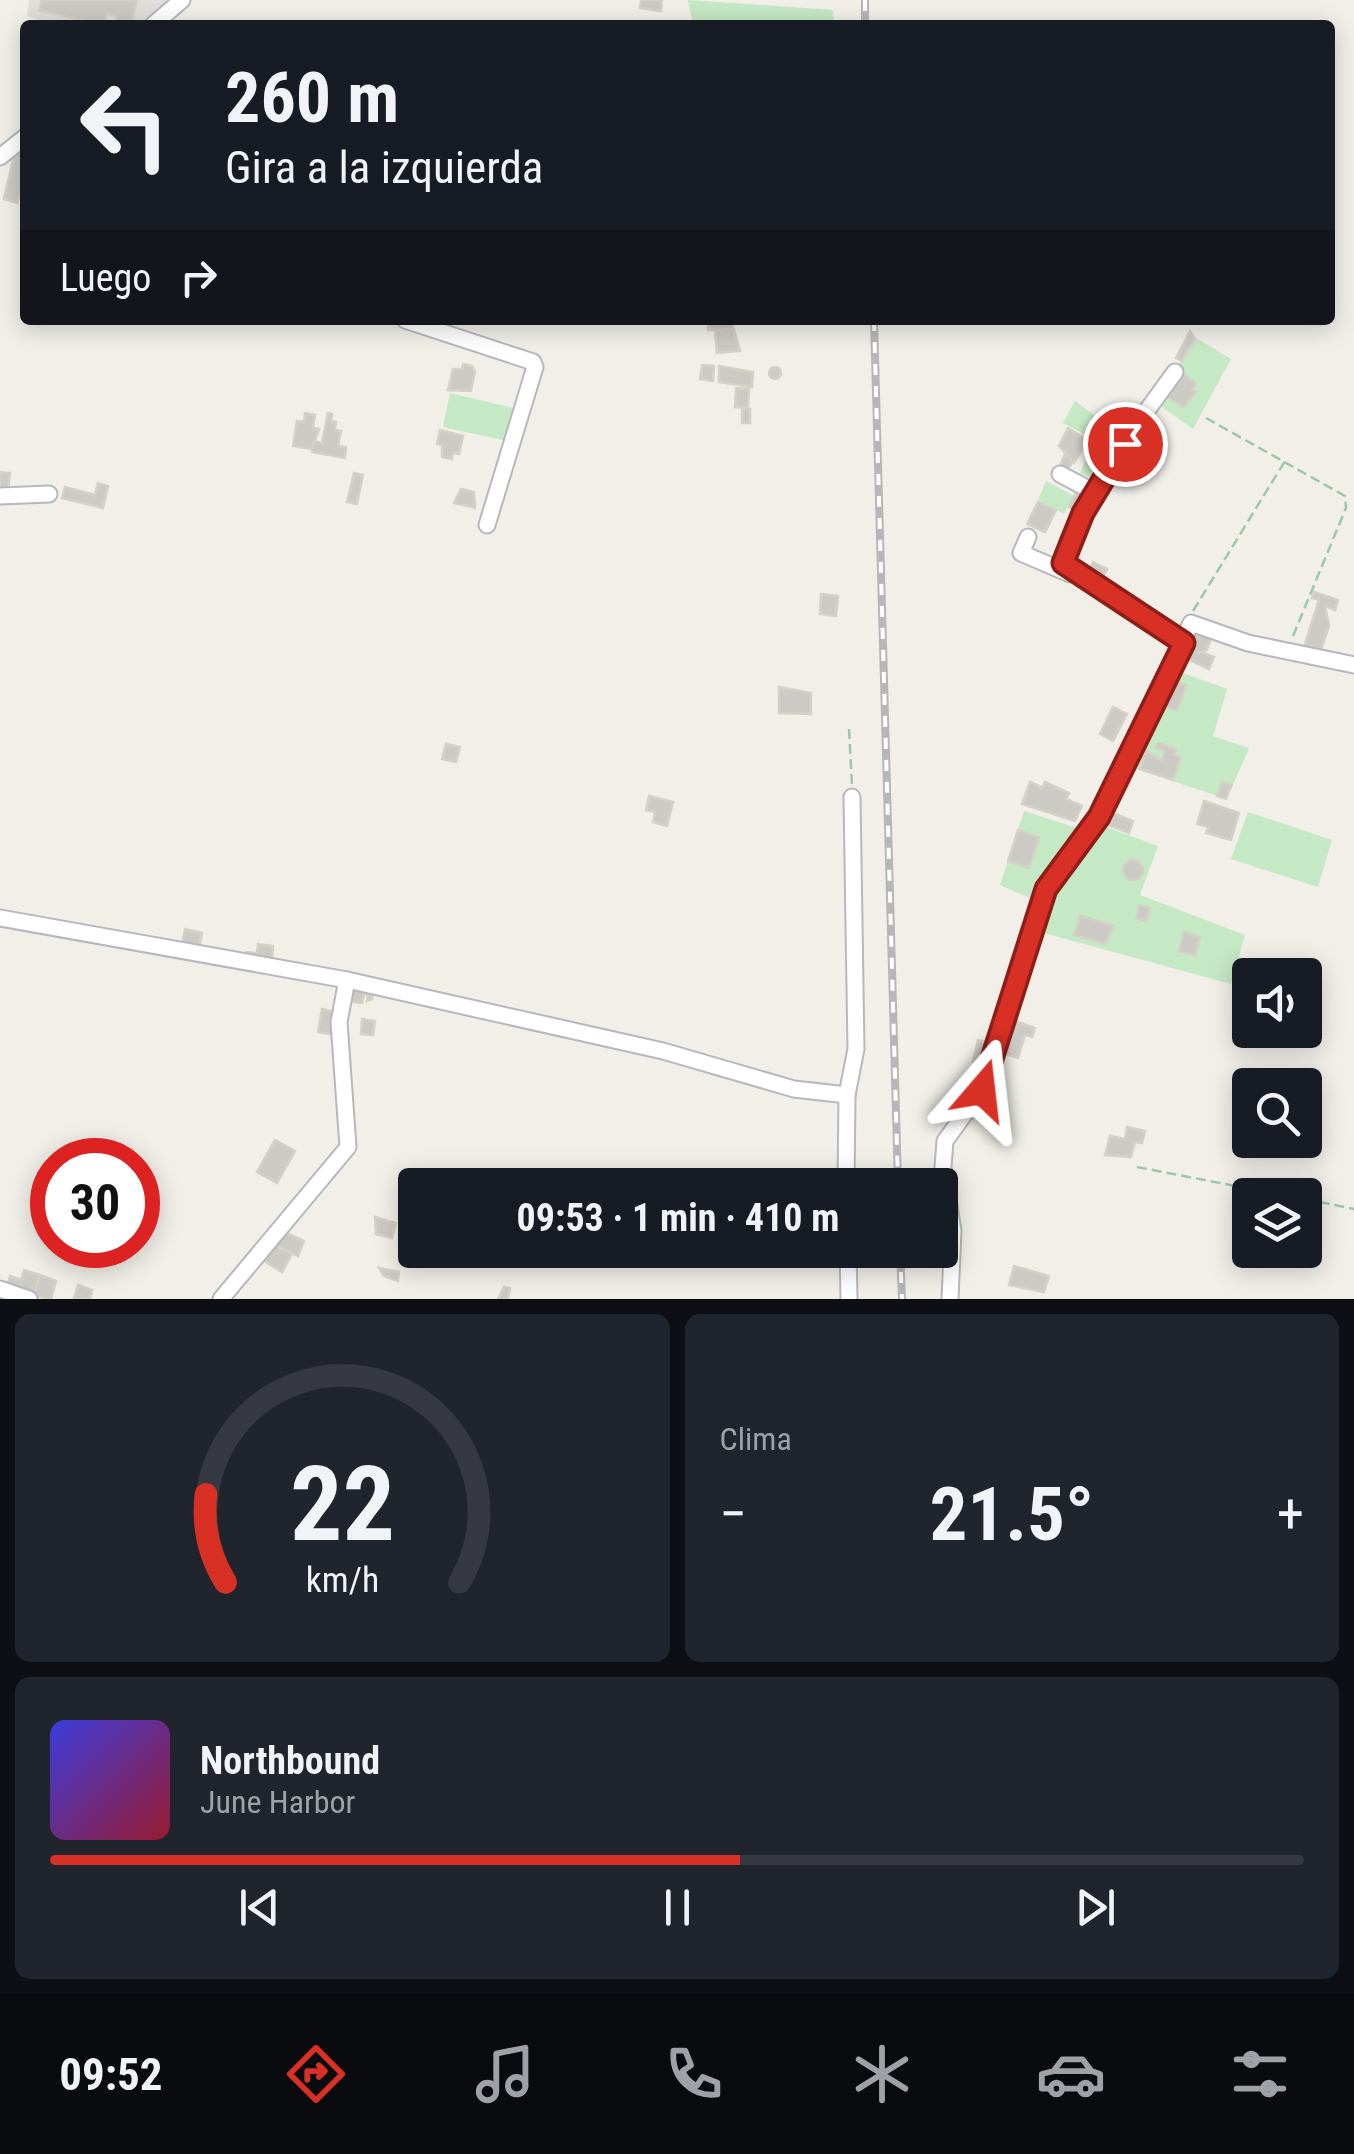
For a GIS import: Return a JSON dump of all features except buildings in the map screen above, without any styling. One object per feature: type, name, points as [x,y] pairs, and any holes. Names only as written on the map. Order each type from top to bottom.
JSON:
[{"type":"street","points":[[159,20],[182,0]]},
{"type":"street","points":[[0,157],[20,141]]},
{"type":"street","points":[[419,325],[533,362],[535,367],[487,524]]},
{"type":"street","points":[[1078,577],[1063,563],[1064,552],[1096,492],[1175,372]]},
{"type":"street","points":[[1060,474],[1096,492]]},
{"type":"street","points":[[0,496],[48,494]]},
{"type":"street","points":[[1028,537],[1021,553],[1078,577],[1184,643]]},
{"type":"street","points":[[950,1299],[952,1231],[943,1167],[945,1141],[982,1090],[1046,889],[1099,817],[1191,622],[1248,644],[1354,665]]},
{"type":"street","points":[[846,1168],[847,1095],[856,1049],[852,797]]},
{"type":"street","points":[[0,918],[347,980],[663,1051],[794,1088],[847,1095]]},
{"type":"street","points":[[221,1299],[348,1147],[339,1022],[347,980]]},
{"type":"street","points":[[848,1268],[849,1299]]},
{"type":"street","points":[[0,1289],[29,1299]]},
{"type":"path","points":[[1206,418],[1341,492],[1347,502],[1289,652]]},
{"type":"path","points":[[1191,622],[1195,606],[1286,460]]},
{"type":"path","points":[[849,728],[852,797]]},
{"type":"path","points":[[1136,1167],[1232,1185]]},
{"type":"path","points":[[1322,1203],[1354,1209]]},
{"type":"shaded area","points":[[29,0],[191,0],[167,20],[39,20],[27,16]]},
{"type":"green space","points":[[688,0],[833,10],[834,20],[692,20]]},
{"type":"green space","points":[[1196,338],[1231,359],[1193,429],[1155,402]]},
{"type":"green space","points":[[450,393],[517,409],[507,441],[443,427]]},
{"type":"green space","points":[[1075,401],[1121,435],[1097,481],[1080,473],[1095,440],[1063,423]]},
{"type":"green space","points":[[1046,481],[1074,496],[1064,514],[1038,500]]},
{"type":"green space","points":[[1177,671],[1227,689],[1213,736],[1249,748],[1227,799],[1136,769]]},
{"type":"green space","points":[[1024,811],[1083,830],[1087,820],[1158,846],[1140,895],[1245,935],[1238,958],[1232,958],[1231,984],[1040,932],[1047,905],[1000,885]]},
{"type":"green space","points":[[1248,812],[1332,840],[1318,887],[1231,859]]},
{"type":"railway","points":[[865,0],[865,20]]},
{"type":"railway","points":[[874,325],[898,1168]]},
{"type":"railway","points":[[901,1268],[902,1299]]},
{"type":"route","points":[[982,1090],[1046,889],[1099,817],[1184,643],[1078,577],[1063,563],[1064,552],[1083,513],[1125,444]]}]
